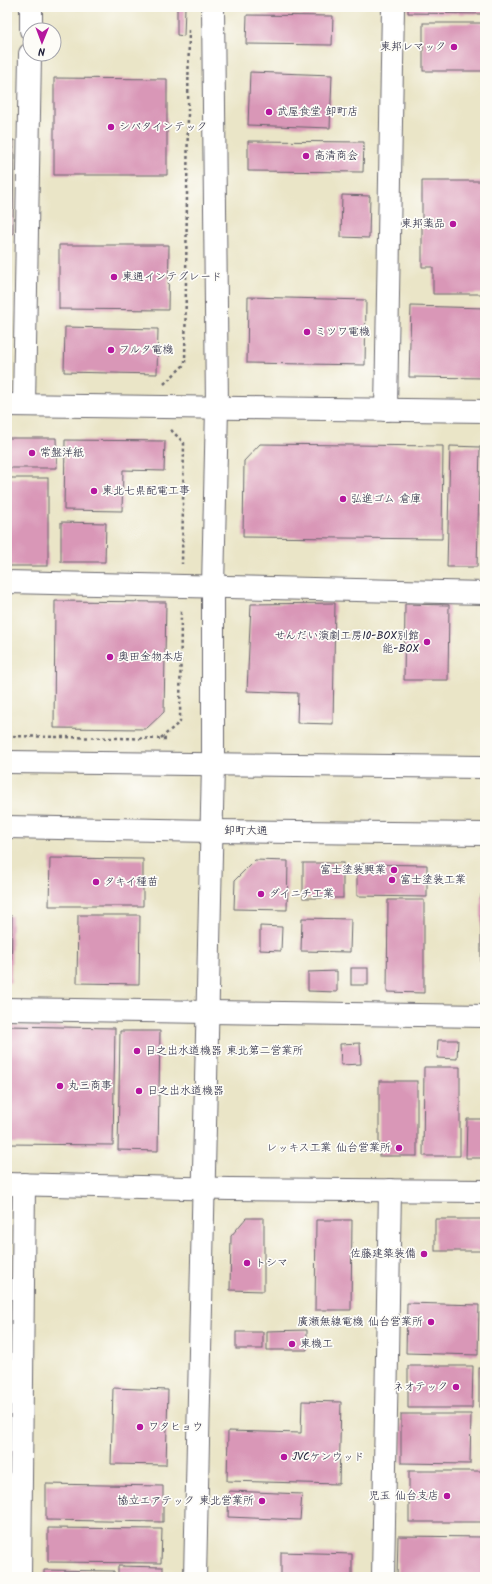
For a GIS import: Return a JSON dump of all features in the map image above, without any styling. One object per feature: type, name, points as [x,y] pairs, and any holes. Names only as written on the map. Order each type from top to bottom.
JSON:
[{"type":"street","points":[[31,7],[31,22]]},
{"type":"street","points":[[195,1577],[213,764],[213,587],[217,407],[213,7]]},
{"type":"street","points":[[386,410],[394,7]]},
{"type":"street","points":[[30,62],[16,405],[485,411]]},
{"type":"street","points":[[7,582],[485,593]]},
{"type":"street","points":[[7,762],[485,767]]},
{"type":"street","name":"卸町大通","points":[[7,827],[485,834]]},
{"type":"street","points":[[7,1009],[485,1016]]},
{"type":"street","points":[[20,1577],[15,1184],[485,1191]]},
{"type":"street","points":[[383,1577],[390,1190]]},
{"type":"path","points":[[157,383],[165,384],[185,364],[189,23]]},
{"type":"path","points":[[7,736],[169,739]]},
{"type":"building","points":[[177,7],[185,7],[184,36],[177,35]]},
{"type":"building","points":[[408,7],[485,7],[485,14],[408,13]]},
{"type":"building","points":[[247,15],[333,16],[332,45],[246,44]]},
{"type":"building","points":[[7,20],[9,20],[10,69],[7,69]]},
{"type":"building","name":"東邦レマック","points":[[423,23],[485,23],[485,71],[423,71]]},
{"type":"building","points":[[250,72],[332,75],[330,128],[248,125]]},
{"type":"building","name":"シバタインテック","points":[[54,78],[167,79],[167,175],[54,175]]},
{"type":"building","points":[[7,140],[14,140],[13,234],[7,234]]},
{"type":"building","name":"高清商会","points":[[248,141],[364,142],[363,172],[248,171]]},
{"type":"building","name":"東邦薬品","points":[[422,181],[485,181],[485,294],[433,294],[433,267],[422,267]]},
{"type":"building","points":[[342,195],[370,196],[369,238],[341,237]]},
{"type":"building","name":"東通インテグレード","points":[[59,245],[169,245],[168,310],[59,309]]},
{"type":"building","name":"ミツワ電機","points":[[248,297],[366,300],[365,365],[247,363]]},
{"type":"building","points":[[411,306],[485,308],[485,378],[409,377]]},
{"type":"building","name":"フルタ電機","points":[[65,327],[158,329],[157,374],[64,372]]},
{"type":"building","name":"常盤洋紙","points":[[7,438],[56,438],[57,468],[7,468]]},
{"type":"building","name":"東北七県配電工事","points":[[65,440],[165,441],[164,471],[123,470],[122,511],[64,510]]},
{"type":"building","name":"弘進ゴム 倉庫","points":[[260,444],[443,446],[442,539],[243,537],[244,461]]},
{"type":"building","points":[[450,446],[480,447],[477,567],[447,567]]},
{"type":"building","points":[[7,478],[48,478],[48,566],[7,566]]},
{"type":"building","points":[[61,522],[106,523],[105,562],[61,562]]},
{"type":"building","name":"奥田金物本店","points":[[55,601],[166,602],[164,712],[146,729],[54,728]]},
{"type":"building","points":[[335,603],[333,724],[297,723],[298,693],[247,691],[251,604]]},
{"type":"building","name":"せんだい演劇工房10-BOX別館 能-BOX","points":[[405,604],[449,605],[448,680],[404,680]]},
{"type":"building","name":"タキイ種苗","points":[[50,858],[143,859],[143,906],[49,906]]},
{"type":"building","name":"ダイニチ工業","points":[[255,860],[288,861],[287,910],[234,909],[235,880]]},
{"type":"building","points":[[303,863],[343,863],[343,898],[303,898]]},
{"type":"building","name":"富士塗装工業","points":[[357,864],[427,865],[427,897],[357,896]]},
{"type":"building","points":[[481,895],[485,895],[485,977],[481,977]]},
{"type":"building","points":[[388,900],[424,900],[424,993],[387,992]]},
{"type":"building","points":[[78,915],[140,915],[139,984],[77,983]]},
{"type":"building","points":[[7,916],[12,916],[11,983],[7,983]]},
{"type":"building","points":[[302,918],[351,919],[350,952],[301,951]]},
{"type":"building","points":[[260,926],[282,927],[281,951],[260,950]]},
{"type":"building","points":[[351,968],[368,968],[368,985],[351,985]]},
{"type":"building","points":[[337,971],[337,992],[308,991],[308,972]]},
{"type":"building","name":"丸三商事","points":[[7,1026],[115,1028],[113,1145],[7,1144]]},
{"type":"building","name":"日之出水道機器","points":[[120,1031],[160,1031],[158,1151],[118,1150]]},
{"type":"building","points":[[438,1040],[458,1040],[457,1059],[437,1058]]},
{"type":"building","points":[[360,1043],[361,1064],[341,1065],[340,1044]]},
{"type":"building","points":[[424,1067],[460,1067],[460,1156],[423,1156]]},
{"type":"building","points":[[379,1081],[417,1081],[417,1156],[379,1156]]},
{"type":"building","points":[[467,1119],[485,1119],[485,1158],[466,1158]]},
{"type":"building","name":"トシマ","points":[[246,1218],[264,1218],[264,1291],[230,1290],[231,1236]]},
{"type":"building","points":[[435,1219],[485,1219],[485,1251],[435,1251]]},
{"type":"building","points":[[316,1220],[352,1220],[351,1310],[315,1310]]},
{"type":"building","points":[[407,1303],[479,1305],[478,1355],[406,1353]]},
{"type":"building","points":[[307,1330],[307,1350],[267,1350],[267,1331]]},
{"type":"building","points":[[236,1332],[263,1332],[263,1349],[236,1349]]},
{"type":"building","points":[[408,1366],[473,1366],[472,1408],[408,1408]]},
{"type":"building","points":[[479,1368],[485,1368],[485,1407],[479,1407]]},
{"type":"building","points":[[7,1383],[24,1383],[24,1457],[7,1457]]},
{"type":"building","name":"ワタヒョウ","points":[[113,1388],[168,1390],[166,1465],[111,1464]]},
{"type":"building","name":"JVCケンウッド","points":[[302,1401],[341,1402],[339,1484],[227,1481],[228,1431],[301,1433]]},
{"type":"building","points":[[401,1414],[471,1414],[470,1464],[401,1463]]},
{"type":"building","name":"児玉 仙台支店","points":[[409,1471],[485,1471],[485,1522],[409,1522]]},
{"type":"building","points":[[46,1484],[163,1486],[163,1522],[46,1520]]},
{"type":"building","points":[[229,1491],[302,1494],[300,1520],[228,1517]]},
{"type":"building","points":[[48,1528],[162,1529],[161,1563],[48,1562]]},
{"type":"building","points":[[398,1536],[485,1537],[485,1577],[397,1577]]},
{"type":"building","points":[[281,1552],[352,1554],[352,1577],[281,1577]]},
{"type":"building","points":[[118,1566],[163,1567],[163,1577],[118,1577]]},
{"type":"building","points":[[44,1570],[114,1571],[114,1577],[44,1577]]},
{"type":"place","name":"東邦レマック","points":[[454,47]]},
{"type":"place","name":"武屋食堂 卸町店","points":[[269,112]]},
{"type":"place","name":"シバタインテック","points":[[111,127]]},
{"type":"place","name":"高清商会","points":[[306,156]]},
{"type":"place","name":"東邦薬品","points":[[453,224]]},
{"type":"place","name":"東通インテグレード","points":[[114,277]]},
{"type":"place","name":"ミツワ電機","points":[[307,332]]},
{"type":"place","name":"フルタ電機","points":[[111,350]]},
{"type":"place","name":"常盤洋紙","points":[[32,453]]},
{"type":"place","name":"東北七県配電工事","points":[[94,491]]},
{"type":"place","name":"弘進ゴム 倉庫","points":[[343,499]]},
{"type":"place","name":"せんだい演劇工房10-BOX別館 能-BOX","points":[[427,642]]},
{"type":"place","name":"奥田金物本店","points":[[110,657]]},
{"type":"place","name":"富士塗装興業","points":[[394,870]]},
{"type":"place","name":"富士塗装工業","points":[[392,880]]},
{"type":"place","name":"タキイ種苗","points":[[96,882]]},
{"type":"place","name":"ダイニチ工業","points":[[261,894]]},
{"type":"place","name":"日之出水道機器 東北第二営業所","points":[[137,1051]]},
{"type":"place","name":"丸三商事","points":[[60,1086]]},
{"type":"place","name":"日之出水道機器","points":[[139,1091]]},
{"type":"place","name":"レッキス工業 仙台営業所","points":[[399,1148]]},
{"type":"place","name":"佐藤建築装備","points":[[424,1254]]},
{"type":"place","name":"トシマ","points":[[247,1263]]},
{"type":"place","name":"廣瀬無線電機 仙台営業所","points":[[431,1322]]},
{"type":"place","name":"東機工","points":[[292,1344]]},
{"type":"place","name":"ネオテック","points":[[456,1387]]},
{"type":"place","name":"ワタヒョウ","points":[[140,1427]]},
{"type":"place","name":"JVCケンウッド","points":[[284,1457]]},
{"type":"place","name":"児玉 仙台支店","points":[[447,1496]]},
{"type":"place","name":"協立エアテック 東北営業所","points":[[262,1501]]}]
